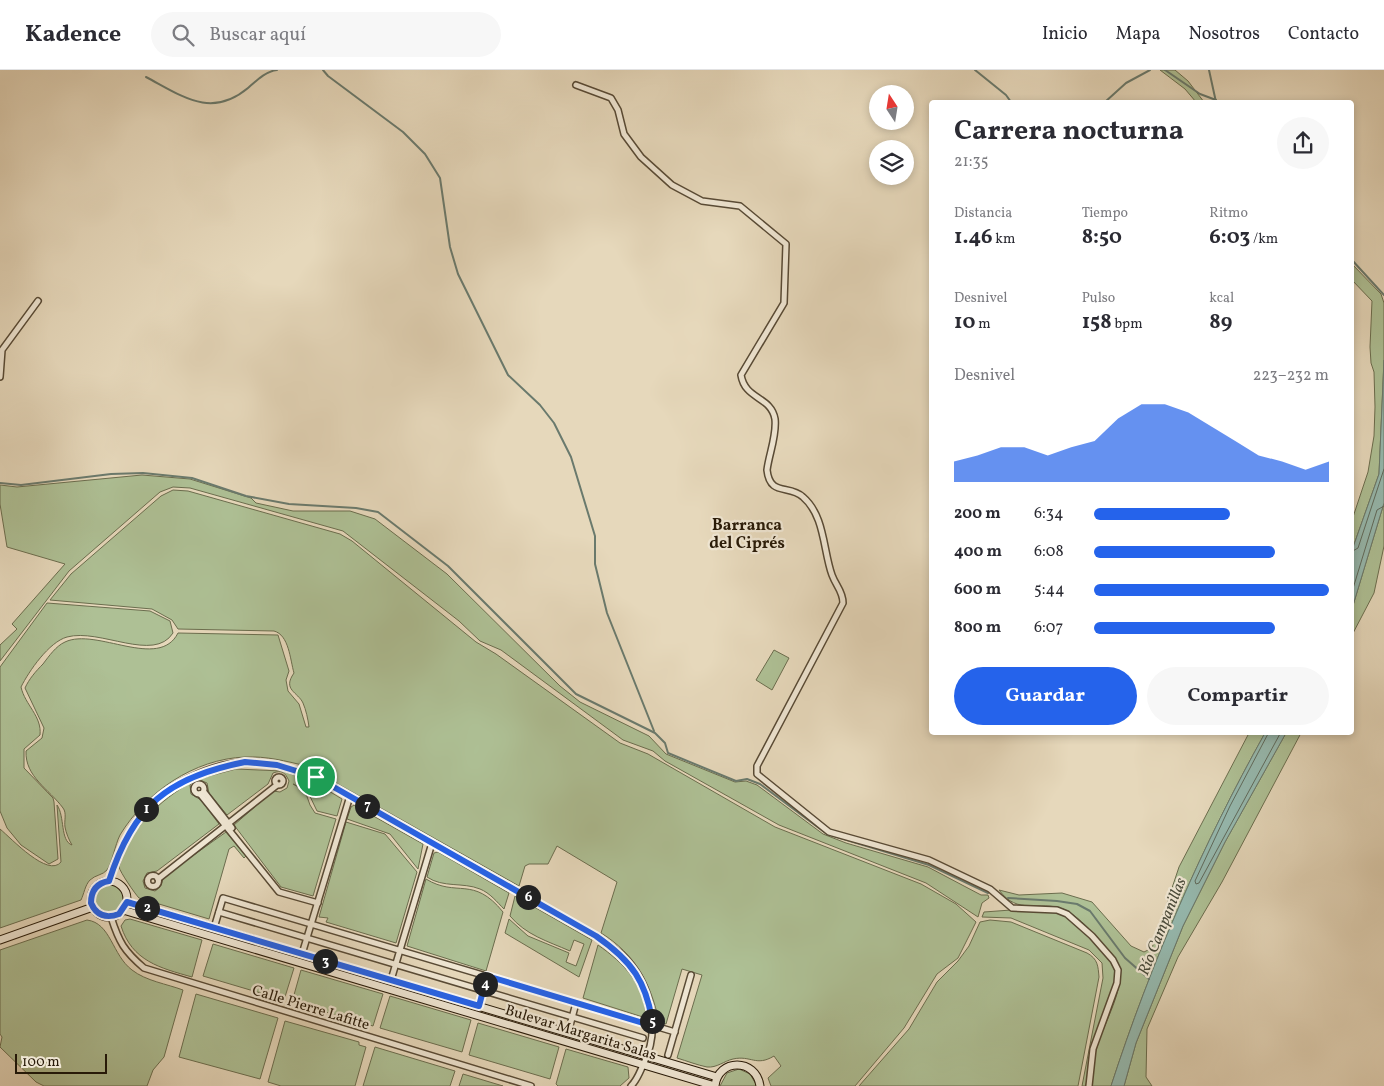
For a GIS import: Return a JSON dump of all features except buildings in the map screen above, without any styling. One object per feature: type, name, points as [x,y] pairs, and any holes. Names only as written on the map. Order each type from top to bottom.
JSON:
[{"type":"street","points":[[576,85],[611,98],[618,110],[624,134],[641,157],[672,185],[702,201],[740,206],[786,244],[784,303],[741,375],[742,385],[752,395],[769,405],[774,418],[767,470],[768,478],[773,485],[783,490],[796,492],[804,497],[819,520],[832,576],[843,595],[843,603],[756,766],[757,774],[829,832],[929,860],[990,889],[1012,908],[1057,910],[1067,914],[1092,936],[1113,960],[1118,970],[1118,976],[1093,1049],[1089,1086]]},
{"type":"street","points":[[0,377],[2,350],[38,301]]},
{"type":"street","points":[[109,881],[126,838],[143,812],[165,792],[187,779],[211,769],[245,762],[277,765],[316,777],[615,949],[627,960],[644,987],[653,1026],[648,1056],[638,1077],[631,1086]]},
{"type":"street","points":[[157,878],[276,784]]},
{"type":"street","points":[[202,793],[279,892],[318,901]]},
{"type":"street","points":[[302,954],[350,796]]},
{"type":"street","points":[[391,980],[432,843]]},
{"type":"street","points":[[109,881],[120,884],[126,891],[127,902],[119,914],[111,917],[99,914],[93,907],[91,895],[93,890],[102,882],[109,881]]},
{"type":"street","name":"Bulevar Margarita Salas","points":[[643,1038],[219,912],[223,898],[653,1026]]},
{"type":"street","name":"Bulevar Margarita Salas","points":[[127,902],[718,1077]]},
{"type":"street","points":[[0,940],[93,907]]},
{"type":"street","name":"Bulevar Margarita Salas","points":[[123,910],[715,1086]]},
{"type":"street","points":[[214,928],[219,912]]},
{"type":"street","name":"Calle Pierre Lafitte","points":[[111,917],[119,942],[127,954],[144,968],[531,1086]]},
{"type":"street","points":[[479,1006],[487,976]]},
{"type":"street","points":[[668,1055],[691,976]]},
{"type":"street","points":[[568,1033],[576,1003]]},
{"type":"street","points":[[653,1026],[675,1032]]},
{"type":"street","points":[[715,1086],[718,1077],[728,1067],[743,1065],[755,1073],[761,1086]]},
{"type":"green space","points":[[1160,70],[1175,70],[1188,81],[1202,100],[1194,100],[1185,89]]},
{"type":"green space","points":[[1354,266],[1381,294],[1384,303],[1384,360],[1379,474],[1354,545],[1354,514],[1368,472],[1374,436],[1374,372],[1371,363],[1370,347],[1372,301],[1354,282]]},
{"type":"green space","points":[[142,475],[190,479],[251,498],[256,503],[293,511],[350,511],[375,519],[447,574],[560,686],[580,702],[649,736],[666,754],[735,782],[746,781],[757,785],[823,834],[846,843],[928,867],[981,895],[988,895],[989,898],[982,903],[978,917],[926,883],[779,825],[665,761],[653,751],[623,740],[501,650],[480,641],[459,621],[343,531],[190,488],[173,487],[160,492],[69,571],[0,661],[0,645],[17,629],[12,624],[65,564],[7,547],[0,504],[0,485],[17,487]]},
{"type":"green space","points":[[173,490],[188,491],[340,534],[352,541],[476,642],[496,654],[620,743],[648,754],[775,827],[921,884],[956,904],[976,922],[958,958],[937,974],[904,1028],[855,1086],[771,1086],[768,1078],[781,1066],[774,1056],[763,1061],[744,1058],[733,1059],[711,1067],[677,1058],[702,975],[682,969],[666,1024],[659,1022],[656,1008],[640,971],[623,950],[601,933],[617,882],[557,846],[548,864],[529,864],[525,866],[519,886],[306,766],[261,757],[226,759],[190,771],[173,781],[143,805],[131,819],[120,835],[107,870],[88,882],[81,900],[0,928],[0,829],[30,855],[48,865],[55,866],[61,862],[57,805],[66,839],[72,845],[65,829],[64,810],[29,768],[26,751],[42,738],[44,728],[25,688],[35,672],[65,642],[78,639],[93,640],[142,649],[157,648],[169,644],[178,633],[278,635],[289,671],[286,680],[288,691],[299,704],[306,727],[309,727],[303,703],[290,687],[294,673],[286,642],[279,633],[274,631],[178,629],[172,620],[152,609],[50,600],[71,574],[161,496]]},
{"type":"green space","points":[[1384,503],[1384,546],[1374,593],[1354,631],[1354,602]]},
{"type":"green space","points":[[47,603],[150,611],[170,621],[173,633],[164,641],[153,645],[125,643],[80,635],[67,637],[53,645],[34,665],[21,687],[40,728],[40,735],[24,749],[24,768],[53,798],[54,802],[58,859],[49,864],[21,845],[7,828],[0,811],[0,667]]},
{"type":"green space","points":[[774,650],[789,658],[772,690],[756,680]]},
{"type":"green space","points":[[1248,735],[1264,735],[1220,819],[1179,906],[1143,995],[1111,1086],[1092,1086],[1093,1066],[1100,1037],[1117,995],[1120,973],[1118,963],[1093,933],[1070,913],[1054,907],[1014,903],[999,890],[1019,895],[1062,893],[1092,902],[1131,946],[1144,952],[1152,948],[1179,867]]},
{"type":"green space","points":[[1285,735],[1300,735],[1222,882],[1178,957],[1147,1029],[1146,1077],[1152,1086],[1124,1086],[1136,1043],[1183,926],[1225,842]]},
{"type":"green space","points":[[236,769],[282,771],[314,782],[342,799],[337,816],[317,811],[307,790],[293,784],[305,791],[315,813],[336,819],[313,896],[281,887],[234,825],[273,791],[280,792],[287,788],[289,781],[283,772],[273,773],[268,784],[227,815],[209,793],[207,783],[198,779]]},
{"type":"green space","points":[[193,781],[190,785],[191,794],[201,800],[219,824],[157,871],[147,873],[143,881],[145,888],[155,891],[161,886],[163,877],[226,832],[246,856],[244,858],[234,846],[229,849],[209,919],[139,898],[119,867],[130,840],[147,816],[169,797]]},
{"type":"green space","points":[[354,805],[423,844],[418,869],[390,834],[347,819],[351,807]]},
{"type":"green space","points":[[346,822],[385,834],[417,872],[396,943],[326,922],[328,918],[319,917]]},
{"type":"green space","points":[[438,852],[509,893],[504,909],[490,895],[480,889],[440,883],[427,877],[434,853]]},
{"type":"green space","points":[[426,879],[447,887],[474,890],[483,894],[503,912],[486,971],[407,946]]},
{"type":"green space","points":[[109,884],[115,885],[123,893],[123,905],[115,913],[109,914],[103,913],[95,905],[94,899],[95,893],[103,885]]},
{"type":"green space","points":[[515,896],[592,940],[579,977],[505,933],[509,919],[528,936],[569,953],[566,962],[576,966],[584,944],[574,940],[570,951],[537,937],[523,928],[510,916]]},
{"type":"green space","points":[[1011,910],[1046,911],[1058,913],[1072,920],[1088,934],[1112,962],[1115,981],[1092,1047],[1086,1086],[1082,1086],[1103,978],[1102,963],[1089,950],[1011,918],[982,917],[984,912]]},
{"type":"green space","points":[[130,919],[202,940],[192,977],[158,966],[140,955],[126,938],[121,926],[125,920]]},
{"type":"green space","points":[[87,920],[95,922],[107,933],[125,964],[132,970],[150,980],[183,990],[164,1057],[153,1070],[147,1086],[44,1086],[36,1082],[0,1047],[2,1037],[0,1034],[0,950]]},
{"type":"green space","points":[[990,920],[1011,922],[1087,953],[1095,960],[1098,966],[1099,977],[1078,1086],[859,1086],[909,1029],[937,982],[958,961],[969,946],[980,922]]},
{"type":"green space","points":[[213,944],[294,968],[284,1000],[203,976]]},
{"type":"green space","points":[[598,945],[624,967],[637,985],[645,1006],[646,1018],[583,998]]},
{"type":"green space","points":[[301,970],[383,994],[373,1026],[292,1002]]},
{"type":"green space","points":[[196,994],[278,1018],[260,1079],[179,1057]]},
{"type":"green space","points":[[390,996],[471,1020],[462,1052],[380,1028]]},
{"type":"green space","points":[[285,1021],[359,1042],[359,1045],[366,1047],[355,1086],[281,1086],[268,1082]]},
{"type":"green space","points":[[478,1023],[559,1047],[550,1079],[469,1055]]},
{"type":"green space","points":[[375,1047],[455,1071],[450,1086],[363,1086]]},
{"type":"green space","points":[[566,1049],[628,1067],[629,1078],[620,1086],[558,1086],[556,1084]]},
{"type":"green space","points":[[739,1069],[750,1074],[757,1086],[720,1086],[727,1073]]},
{"type":"green space","points":[[463,1074],[503,1086],[459,1086]]},
{"type":"water","points":[[1384,360],[1384,503],[1354,602],[1354,545],[1379,474]]},
{"type":"water","points":[[1264,735],[1285,735],[1225,842],[1183,926],[1136,1043],[1124,1086],[1111,1086],[1143,995],[1179,906]]},
{"type":"waterway","points":[[146,77],[184,97],[209,103],[222,102],[234,97],[265,74],[277,70]]},
{"type":"waterway","points":[[323,70],[328,76],[403,132],[425,154],[440,178],[450,247],[458,274],[508,375],[540,405],[554,423],[571,457],[595,536],[595,564],[607,613],[654,731]]},
{"type":"waterway","points":[[975,70],[1010,100]]},
{"type":"waterway","points":[[1107,100],[1126,83],[1150,70]]},
{"type":"waterway","points":[[1165,70],[1200,94],[1216,100]]},
{"type":"waterway","points":[[1209,70],[1216,100]]},
{"type":"waterway","points":[[1354,262],[1384,295]]},
{"type":"waterway","points":[[0,483],[21,485],[111,474],[143,473],[192,478],[246,496],[289,504],[356,508],[378,512],[448,566],[576,694],[655,733],[665,743],[668,753],[736,781],[747,779],[760,784],[827,834],[929,865],[988,893]]},
{"type":"waterway","name":"Río Campanillas","points":[[1008,898],[1077,904],[1090,911],[1125,958],[1149,979]]},
{"type":"district","name":"Barranca del Ciprés","points":[[747,533]]},
{"type":"route","points":[[245,762],[277,765],[316,777],[596,936],[615,949],[627,960],[644,987],[651,1010],[653,1026],[487,976],[479,1006],[127,902],[119,914],[114,916],[106,917],[99,914],[93,907],[91,895],[93,890],[102,882],[109,881],[126,838],[143,812],[165,792],[187,779],[211,769],[245,762]]}]
